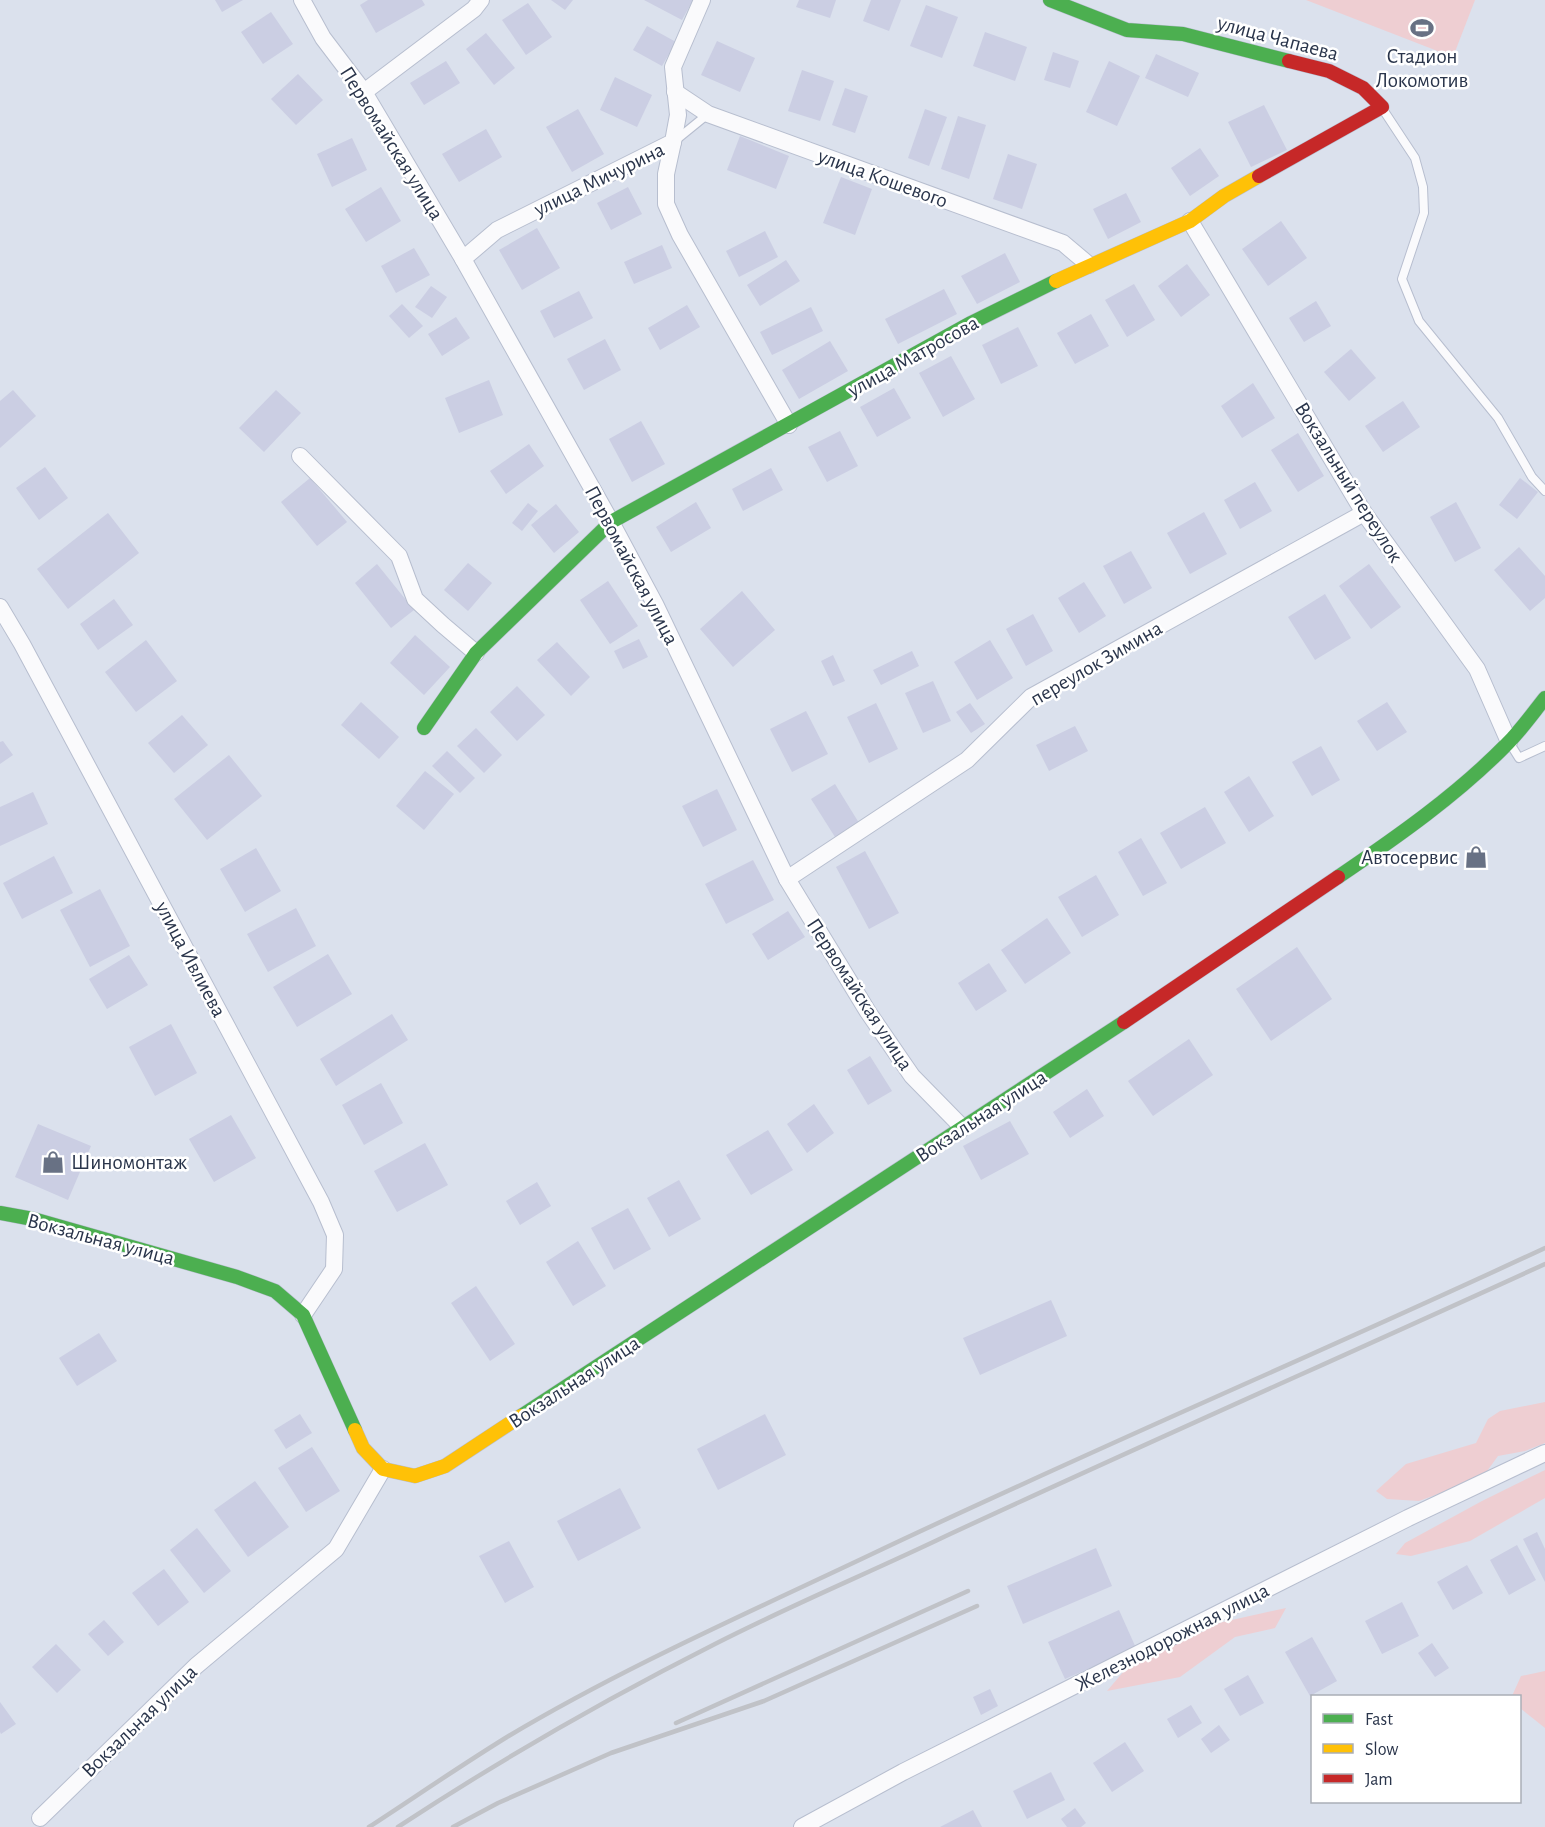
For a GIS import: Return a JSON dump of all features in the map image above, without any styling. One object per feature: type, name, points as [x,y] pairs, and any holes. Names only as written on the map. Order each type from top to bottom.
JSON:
[{"type":"street","name":"Первомайская улица","points":[[302,0],[323,38],[364,92],[462,259],[656,604],[786,879],[868,1012],[912,1076],[963,1128]]},
{"type":"street","points":[[364,92],[474,9],[482,0]]},
{"type":"street","name":"улица Мичурина","points":[[462,259],[497,230],[673,142],[678,115],[673,68],[702,0]]},
{"type":"street","name":"улица Чапаева","points":[[1050,0],[1127,30],[1183,34],[1329,71],[1363,88],[1382,107]]},
{"type":"street","name":"улица Кошевого","points":[[675,92],[708,114],[1063,243],[1089,265]]},
{"type":"street","name":"улица Матросова","points":[[424,728],[477,653],[610,522],[971,323],[1089,265],[1190,221],[1224,196],[1382,107]]},
{"type":"street","points":[[673,142],[666,174],[666,204],[680,235],[789,425]]},
{"type":"street","name":"Вокзальный переулок","points":[[1190,221],[1364,513],[1477,669],[1509,742]]},
{"type":"street","points":[[300,456],[399,556],[415,599],[477,653]]},
{"type":"street","name":"переулок Зимина","points":[[786,879],[967,760],[1031,697],[1364,513]]},
{"type":"street","name":"улица Ивлиева","points":[[0,608],[22,644],[321,1202],[335,1235],[334,1269],[303,1315]]},
{"type":"street","name":"Вокзальная улица","points":[[0,1213],[33,1219],[237,1277],[275,1291],[303,1315],[363,1448],[383,1469],[415,1476],[446,1466],[1204,969],[1388,843],[1477,773],[1509,742],[1545,698]]},
{"type":"street","name":"Железнодорожная улица","points":[[802,1827],[903,1772],[1408,1518],[1545,1453]]},
{"type":"street","name":"Вокзальная улица","points":[[39,1823],[196,1666],[336,1549],[383,1469]]},
{"type":"lane","points":[[1382,107],[1415,158],[1422,187],[1424,213],[1402,279],[1419,321],[1498,418],[1532,477],[1545,491]]},
{"type":"lane","points":[[673,142],[708,114]]},
{"type":"lane","points":[[1509,742],[1519,758],[1545,746]]},
{"type":"shaded area","name":"Стадион Локомотив","points":[[1306,0],[1475,0],[1453,57]]},
{"type":"shaded area","points":[[1545,1402],[1545,1443],[1525,1451],[1498,1456],[1482,1478],[1419,1501],[1387,1499],[1376,1491],[1406,1464],[1476,1443],[1488,1419],[1500,1411]]},
{"type":"shaded area","points":[[1545,1470],[1545,1498],[1470,1541],[1411,1556],[1396,1554],[1405,1543]]},
{"type":"shaded area","points":[[1286,1608],[1275,1628],[1235,1637],[1180,1677],[1107,1691],[1124,1671],[1196,1628]]},
{"type":"shaded area","points":[[1545,1671],[1545,1728],[1521,1709],[1521,1695],[1512,1695],[1521,1676]]},
{"type":"building","points":[[215,0],[243,0],[222,12]]},
{"type":"building","points":[[368,0],[422,0],[425,5],[376,33],[360,5]]},
{"type":"building","points":[[551,0],[573,0],[565,10]]},
{"type":"building","points":[[644,0],[693,0],[682,20]]},
{"type":"building","points":[[799,0],[836,0],[830,18],[796,7]]},
{"type":"building","points":[[871,0],[901,0],[889,31],[863,21]]},
{"type":"building","points":[[528,3],[552,37],[526,55],[502,20]]},
{"type":"building","points":[[926,5],[958,17],[942,58],[910,46]]},
{"type":"building","points":[[271,12],[293,44],[263,64],[241,32]]},
{"type":"building","points":[[647,26],[676,42],[662,66],[633,50]]},
{"type":"building","points":[[985,32],[1027,47],[1015,81],[973,66]]},
{"type":"building","points":[[486,33],[515,68],[494,85],[466,49]]},
{"type":"building","points":[[717,41],[755,58],[740,92],[701,75]]},
{"type":"building","points":[[1053,52],[1079,61],[1070,88],[1044,80]]},
{"type":"building","points":[[1156,54],[1199,73],[1188,97],[1145,78]]},
{"type":"building","points":[[446,61],[460,83],[424,105],[410,83]]},
{"type":"building","points":[[1109,61],[1140,76],[1117,126],[1086,112]]},
{"type":"building","points":[[802,70],[834,81],[820,121],[788,111]]},
{"type":"building","points":[[298,74],[323,100],[296,125],[271,99]]},
{"type":"building","points":[[615,77],[652,95],[637,127],[600,110]]},
{"type":"building","points":[[845,88],[868,96],[855,133],[832,125]]},
{"type":"building","points":[[1264,105],[1287,150],[1251,167],[1228,122]]},
{"type":"building","points":[[578,109],[604,154],[572,172],[546,127]]},
{"type":"building","points":[[925,109],[947,117],[929,166],[908,158]]},
{"type":"building","points":[[958,116],[986,125],[969,179],[941,169]]},
{"type":"building","points":[[486,129],[502,157],[459,182],[442,154]]},
{"type":"building","points":[[740,136],[789,156],[776,189],[727,170]]},
{"type":"building","points":[[352,138],[367,170],[332,187],[317,154]]},
{"type":"building","points":[[1200,148],[1219,176],[1190,196],[1171,168]]},
{"type":"building","points":[[1008,154],[1037,164],[1022,209],[993,199]]},
{"type":"building","points":[[841,177],[872,189],[855,235],[823,223]]},
{"type":"building","points":[[381,187],[401,221],[366,242],[345,209]]},
{"type":"building","points":[[628,187],[642,214],[611,230],[597,203]]},
{"type":"building","points":[[1126,193],[1141,222],[1108,239],[1093,209]]},
{"type":"building","points":[[1281,221],[1307,258],[1268,286],[1242,249]]},
{"type":"building","points":[[537,228],[560,268],[522,290],[499,250]]},
{"type":"building","points":[[765,231],[778,257],[739,277],[726,251]]},
{"type":"building","points":[[662,245],[672,268],[634,284],[624,262]]},
{"type":"building","points":[[414,248],[430,275],[396,293],[381,266]]},
{"type":"building","points":[[1005,253],[1020,282],[977,304],[961,276]]},
{"type":"building","points":[[786,260],[800,281],[760,306],[747,285]]},
{"type":"building","points":[[1187,264],[1210,295],[1181,317],[1158,286]]},
{"type":"building","points":[[1134,284],[1155,320],[1127,337],[1105,300]]},
{"type":"building","points":[[431,286],[447,297],[432,318],[415,307]]},
{"type":"building","points":[[944,289],[957,314],[898,344],[885,319]]},
{"type":"building","points":[[579,291],[593,318],[554,338],[540,311]]},
{"type":"building","points":[[1316,301],[1331,326],[1304,342],[1289,318]]},
{"type":"building","points":[[402,304],[423,326],[409,338],[389,316]]},
{"type":"building","points":[[687,305],[700,327],[660,350],[648,328]]},
{"type":"building","points":[[811,307],[823,331],[772,355],[760,332]]},
{"type":"building","points":[[1091,314],[1109,346],[1075,364],[1057,333]]},
{"type":"building","points":[[456,317],[470,338],[442,356],[428,334]]},
{"type":"building","points":[[1018,327],[1038,366],[1001,384],[982,345]]},
{"type":"building","points":[[605,339],[621,370],[584,390],[567,359]]},
{"type":"building","points":[[830,341],[848,371],[799,399],[782,370]]},
{"type":"building","points":[[1351,349],[1376,378],[1349,401],[1324,372]]},
{"type":"building","points":[[951,356],[975,399],[943,417],[919,373]]},
{"type":"building","points":[[489,380],[503,415],[459,433],[445,398]]},
{"type":"building","points":[[1253,383],[1275,418],[1242,438],[1221,406]]},
{"type":"building","points":[[894,388],[911,418],[877,437],[860,407]]},
{"type":"building","points":[[13,390],[36,416],[0,448],[0,401]]},
{"type":"building","points":[[276,390],[301,413],[264,452],[239,428]]},
{"type":"building","points":[[1403,401],[1420,427],[1383,452],[1365,426]]},
{"type":"building","points":[[641,421],[665,464],[632,482],[609,439]]},
{"type":"building","points":[[840,431],[858,466],[827,482],[808,447]]},
{"type":"building","points":[[1298,433],[1324,476],[1298,492],[1271,450]]},
{"type":"building","points":[[529,444],[544,466],[506,494],[490,471]]},
{"type":"building","points":[[45,467],[68,498],[39,520],[16,488]]},
{"type":"building","points":[[771,468],[783,490],[743,511],[732,489]]},
{"type":"building","points":[[310,478],[347,522],[317,546],[281,502]]},
{"type":"building","points":[[1520,478],[1538,492],[1517,519],[1499,505]]},
{"type":"building","points":[[1255,482],[1272,511],[1240,529],[1224,500]]},
{"type":"building","points":[[696,502],[711,528],[671,552],[656,527]]},
{"type":"building","points":[[1456,502],[1481,548],[1455,562],[1430,517]]},
{"type":"building","points":[[528,503],[538,511],[522,531],[512,523]]},
{"type":"building","points":[[556,504],[579,532],[554,553],[531,525]]},
{"type":"building","points":[[1204,512],[1227,554],[1190,574],[1167,533]]},
{"type":"building","points":[[108,513],[139,553],[68,609],[37,569]]},
{"type":"building","points":[[1519,547],[1545,576],[1545,598],[1530,611],[1494,570]]},
{"type":"building","points":[[1131,551],[1152,588],[1124,604],[1103,566]]},
{"type":"building","points":[[468,563],[492,583],[468,611],[444,590]]},
{"type":"building","points":[[377,564],[414,610],[391,628],[355,583]]},
{"type":"building","points":[[1369,564],[1401,607],[1371,629],[1339,586]]},
{"type":"building","points":[[608,581],[638,626],[610,644],[580,600]]},
{"type":"building","points":[[1084,582],[1106,616],[1079,633],[1058,598]]},
{"type":"building","points":[[742,591],[775,630],[733,667],[700,629]]},
{"type":"building","points":[[1325,594],[1351,638],[1315,660],[1288,617]]},
{"type":"building","points":[[114,599],[133,625],[98,650],[80,624]]},
{"type":"building","points":[[1033,614],[1053,651],[1026,666],[1006,629]]},
{"type":"building","points":[[415,635],[450,667],[424,695],[390,663]]},
{"type":"building","points":[[639,639],[648,657],[623,669],[614,651]]},
{"type":"building","points":[[146,640],[177,681],[136,712],[105,672]]},
{"type":"building","points":[[990,640],[1013,678],[977,700],[954,662]]},
{"type":"building","points":[[557,642],[590,677],[571,696],[537,660]]},
{"type":"building","points":[[912,651],[919,666],[881,685],[873,670]]},
{"type":"building","points":[[833,655],[845,681],[833,686],[821,661]]},
{"type":"building","points":[[933,681],[951,721],[923,733],[905,693]]},
{"type":"building","points":[[517,686],[545,715],[517,741],[490,712]]},
{"type":"building","points":[[361,702],[399,737],[379,759],[341,725]]},
{"type":"building","points":[[1387,702],[1407,732],[1377,751],[1357,721]]},
{"type":"building","points":[[876,703],[898,749],[869,763],[847,717]]},
{"type":"building","points":[[970,703],[985,724],[971,733],[956,712]]},
{"type":"building","points":[[806,711],[828,754],[792,772],[770,729]]},
{"type":"building","points":[[182,715],[208,745],[174,773],[148,743]]},
{"type":"building","points":[[1075,726],[1088,751],[1049,771],[1036,745]]},
{"type":"building","points":[[476,728],[502,755],[484,773],[457,746]]},
{"type":"building","points":[[3,741],[13,755],[0,764],[0,742]]},
{"type":"building","points":[[1321,746],[1340,780],[1312,796],[1292,762]]},
{"type":"building","points":[[447,751],[475,778],[460,793],[432,766]]},
{"type":"building","points":[[229,755],[262,796],[207,840],[174,799]]},
{"type":"building","points":[[425,771],[454,794],[424,830],[396,806]]},
{"type":"building","points":[[1249,776],[1274,816],[1249,832],[1224,792]]},
{"type":"building","points":[[835,784],[859,823],[835,837],[811,799]]},
{"type":"building","points":[[717,789],[737,830],[703,847],[682,806]]},
{"type":"building","points":[[33,792],[48,824],[0,846],[0,807]]},
{"type":"building","points":[[1205,807],[1226,843],[1181,869],[1160,833]]},
{"type":"building","points":[[1141,838],[1167,883],[1143,896],[1118,852]]},
{"type":"building","points":[[256,848],[281,891],[245,912],[220,869]]},
{"type":"building","points":[[865,851],[899,913],[869,929],[836,867]]},
{"type":"building","points":[[54,856],[73,893],[22,919],[3,883]]},
{"type":"building","points":[[753,860],[774,900],[726,924],[705,884]]},
{"type":"building","points":[[1096,875],[1119,915],[1082,937],[1058,897]]},
{"type":"building","points":[[100,889],[130,946],[90,967],[60,910]]},
{"type":"building","points":[[296,908],[316,946],[268,972],[247,934]]},
{"type":"building","points":[[788,911],[805,937],[768,960],[752,934]]},
{"type":"building","points":[[1047,918],[1071,953],[1025,984],[1001,950]]},
{"type":"building","points":[[1297,947],[1332,999],[1271,1041],[1236,989]]},
{"type":"building","points":[[328,954],[352,994],[297,1027],[273,987]]},
{"type":"building","points":[[129,955],[148,985],[107,1009],[89,979]]},
{"type":"building","points":[[989,963],[1007,991],[976,1011],[958,983]]},
{"type":"building","points":[[392,1014],[408,1040],[336,1086],[320,1059]]},
{"type":"building","points":[[171,1024],[197,1073],[155,1096],[129,1047]]},
{"type":"building","points":[[1189,1039],[1213,1075],[1153,1116],[1128,1081]]},
{"type":"building","points":[[870,1056],[892,1091],[868,1105],[847,1070]]},
{"type":"building","points":[[381,1083],[403,1123],[364,1145],[342,1105]]},
{"type":"building","points":[[1087,1089],[1104,1116],[1070,1138],[1053,1112]]},
{"type":"building","points":[[814,1104],[834,1133],[807,1153],[787,1124]]},
{"type":"building","points":[[231,1115],[256,1158],[214,1182],[189,1139]]},
{"type":"building","points":[[1010,1121],[1029,1154],[981,1180],[963,1146]]},
{"type":"building","name":"Шиномонтаж","points":[[38,1124],[91,1146],[68,1200],[15,1177]]},
{"type":"building","points":[[768,1130],[793,1170],[751,1195],[726,1155]]},
{"type":"building","points":[[425,1143],[448,1185],[397,1212],[374,1171]]},
{"type":"building","points":[[679,1180],[701,1219],[669,1237],[647,1198]]},
{"type":"building","points":[[537,1182],[551,1206],[520,1225],[506,1201]]},
{"type":"building","points":[[628,1208],[651,1249],[614,1270],[591,1228]]},
{"type":"building","points":[[578,1241],[606,1286],[573,1306],[546,1262]]},
{"type":"building","points":[[476,1286],[515,1344],[490,1361],[451,1303]]},
{"type":"building","points":[[1051,1300],[1067,1336],[980,1375],[963,1338]]},
{"type":"building","points":[[99,1333],[117,1361],[77,1386],[59,1358]]},
{"type":"building","points":[[300,1414],[312,1433],[286,1449],[274,1430]]},
{"type":"building","points":[[765,1414],[786,1455],[718,1490],[697,1449]]},
{"type":"building","points":[[312,1447],[340,1491],[306,1512],[278,1468]]},
{"type":"building","points":[[255,1481],[289,1527],[248,1557],[214,1510]]},
{"type":"building","points":[[620,1488],[641,1528],[578,1561],[557,1521]]},
{"type":"building","points":[[197,1528],[231,1571],[204,1593],[170,1550]]},
{"type":"building","points":[[1537,1532],[1545,1549],[1545,1582],[1523,1539]]},
{"type":"building","points":[[509,1541],[534,1587],[505,1603],[479,1556]]},
{"type":"building","points":[[1517,1545],[1536,1580],[1509,1595],[1490,1560]]},
{"type":"building","points":[[1096,1548],[1112,1586],[1023,1624],[1007,1586]]},
{"type":"building","points":[[1467,1565],[1483,1593],[1453,1610],[1437,1582]]},
{"type":"building","points":[[164,1569],[189,1602],[158,1626],[132,1593]]},
{"type":"building","points":[[1402,1602],[1419,1636],[1382,1654],[1365,1621]]},
{"type":"building","points":[[1119,1610],[1136,1648],[1065,1679],[1048,1642]]},
{"type":"building","points":[[104,1620],[124,1642],[108,1656],[88,1634]]},
{"type":"building","points":[[1312,1637],[1337,1681],[1310,1696],[1285,1652]]},
{"type":"building","points":[[1432,1643],[1449,1668],[1435,1677],[1418,1653]]},
{"type":"building","points":[[56,1644],[81,1670],[57,1693],[32,1667]]},
{"type":"building","points":[[1248,1675],[1264,1703],[1240,1716],[1224,1689]]},
{"type":"building","points":[[990,1689],[998,1706],[981,1715],[973,1697]]},
{"type":"building","points":[[0,1702],[16,1724],[1,1734],[0,1732]]},
{"type":"building","points":[[1191,1705],[1202,1723],[1178,1738],[1167,1719]]},
{"type":"building","points":[[1219,1725],[1230,1740],[1211,1753],[1201,1739]]},
{"type":"building","points":[[1125,1742],[1144,1771],[1112,1792],[1093,1763]]},
{"type":"building","points":[[1051,1772],[1065,1800],[1027,1819],[1013,1791]]},
{"type":"building","points":[[1075,1808],[1086,1823],[1081,1827],[1067,1827],[1061,1819]]},
{"type":"building","points":[[973,1810],[982,1827],[940,1827]]},
{"type":"railway","points":[[369,1827],[455,1770],[551,1711],[688,1641],[1040,1476],[1545,1248]]},
{"type":"railway","points":[[398,1827],[554,1731],[634,1686],[744,1630],[1545,1264]]},
{"type":"railway","points":[[676,1723],[968,1591]]},
{"type":"railway","points":[[453,1827],[498,1803],[611,1753],[764,1701],[977,1606]]},
{"type":"traffic: fast","points":[[1050,0],[1127,30],[1183,34],[1289,61]]},
{"type":"traffic: fast","points":[[424,728],[476,653],[611,522],[971,323],[1056,281]]},
{"type":"traffic: fast","points":[[1338,877],[1404,831],[1468,781],[1512,739],[1545,698]]},
{"type":"traffic: fast","points":[[521,1416],[1124,1022]]},
{"type":"traffic: fast","points":[[0,1213],[33,1219],[237,1277],[275,1291],[303,1315],[355,1430]]},
{"type":"traffic: slow","points":[[1056,281],[1190,221],[1224,196],[1259,176]]},
{"type":"traffic: slow","points":[[355,1430],[363,1448],[383,1469],[415,1476],[445,1466],[521,1416]]},
{"type":"traffic: jam","points":[[1259,176],[1382,107],[1363,88],[1329,71],[1289,61]]},
{"type":"traffic: jam","points":[[1124,1022],[1338,877]]},
{"type":"place","name":"Стадион Локомотив","points":[[1422,28]]},
{"type":"place","name":"Автосервис","points":[[1476,857]]},
{"type":"place","name":"Шиномонтаж","points":[[53,1162]]}]
